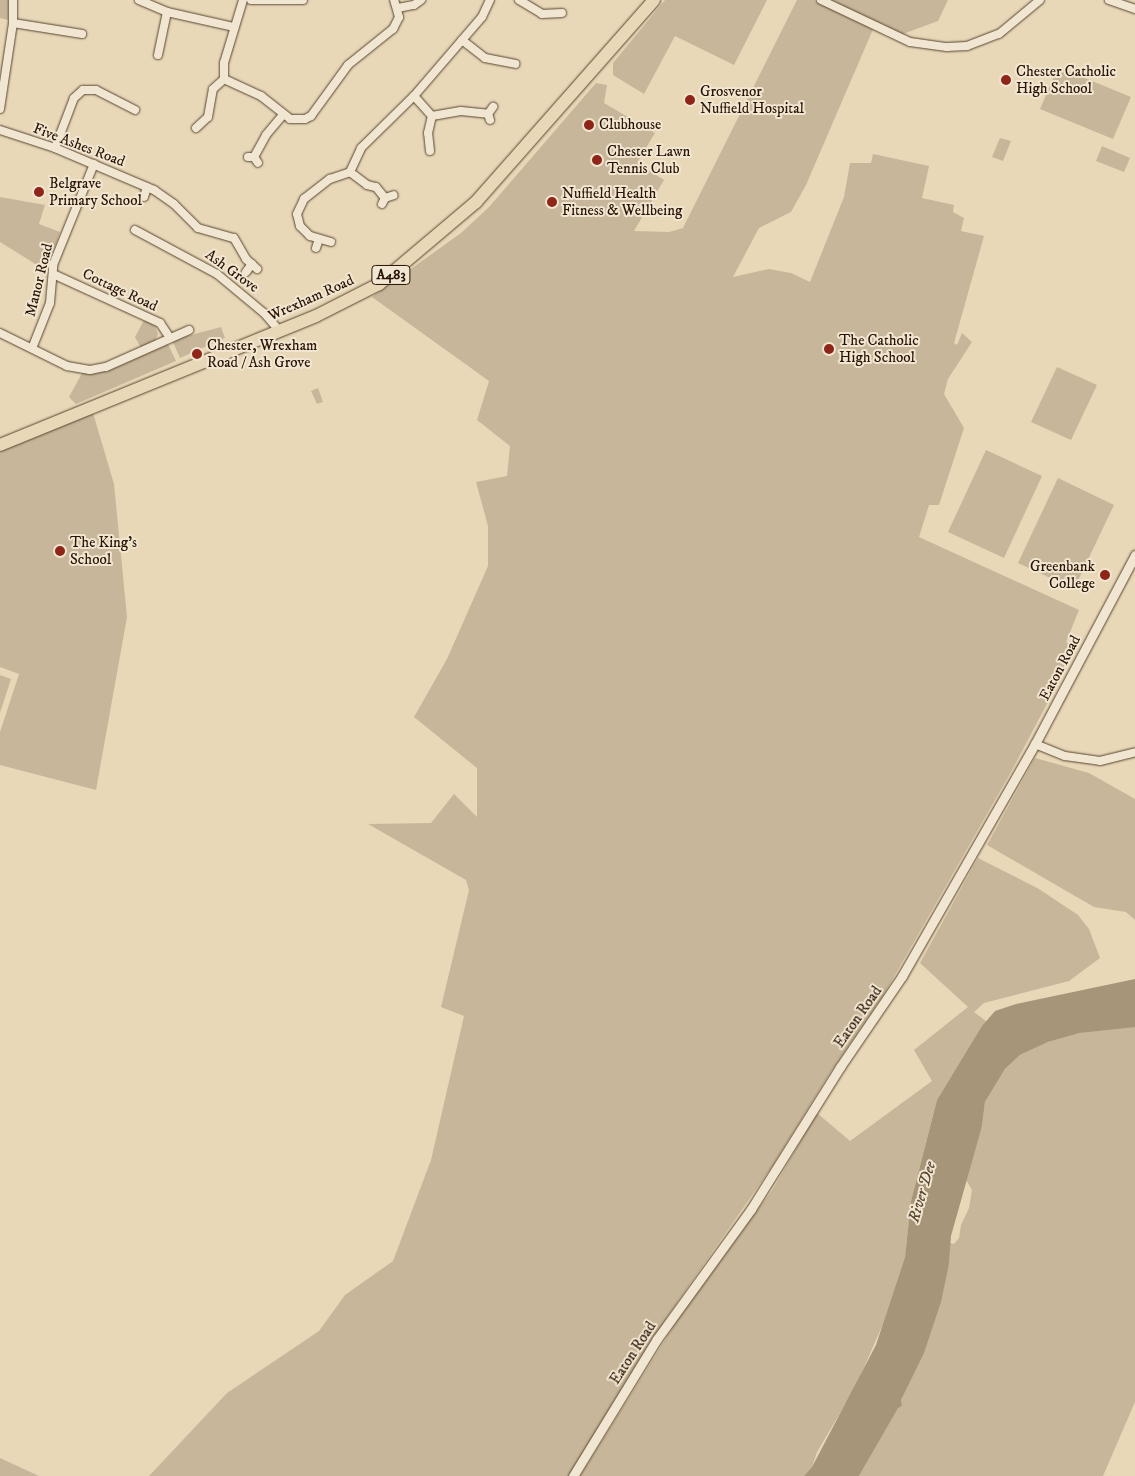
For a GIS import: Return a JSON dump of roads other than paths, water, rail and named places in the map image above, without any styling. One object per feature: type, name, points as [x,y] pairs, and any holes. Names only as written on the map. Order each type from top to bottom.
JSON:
[{"type":"highway","name":"Wrexham Road","points":[[0,446],[366,292],[440,235],[523,150],[654,0]]},
{"type":"street","points":[[0,109],[14,24],[13,0]]},
{"type":"street","points":[[139,0],[167,12],[234,27]]},
{"type":"street","points":[[195,130],[208,117],[213,89],[224,79],[224,62],[243,0]]},
{"type":"street","points":[[251,0],[303,0]]},
{"type":"street","points":[[224,79],[261,96],[283,115],[298,120],[311,116],[348,65],[393,29],[399,17],[398,8],[394,0]]},
{"type":"street","points":[[398,8],[414,6],[421,0]]},
{"type":"street","points":[[331,242],[319,239],[305,232],[300,226],[298,208],[304,199],[330,179],[350,172],[361,148],[414,96],[482,17],[490,0]]},
{"type":"street","points":[[519,0],[542,14],[563,13]]},
{"type":"street","points":[[821,0],[910,42],[947,47],[967,46],[999,34],[1040,0]]},
{"type":"street","points":[[1109,0],[1135,9]]},
{"type":"street","points":[[151,48],[159,52],[167,12]]},
{"type":"street","points":[[14,24],[82,34]]},
{"type":"street","points":[[462,40],[484,58],[516,64]]},
{"type":"street","points":[[55,148],[74,98],[83,90],[96,90],[134,109],[128,117]]},
{"type":"street","points":[[414,96],[432,116]]},
{"type":"street","points":[[432,116],[468,111],[489,117],[493,107]]},
{"type":"street","points":[[253,159],[266,135],[283,115]]},
{"type":"street","points":[[431,153],[428,133],[432,116]]},
{"type":"street","name":"Five Ashes Road","points":[[0,130],[55,148],[147,187],[174,204],[198,228],[234,238],[255,266],[246,272]]},
{"type":"street","name":"Manor Road","points":[[32,346],[50,303],[53,274],[62,240],[94,164]]},
{"type":"street","points":[[350,172],[367,185],[376,187],[384,201],[394,195]]},
{"type":"street","points":[[144,197],[147,187]]},
{"type":"street","name":"Ash Grove","points":[[135,230],[217,274],[264,313],[279,330]]},
{"type":"street","points":[[316,248],[319,239]]},
{"type":"street","name":"Cottage Road","points":[[53,274],[160,323],[170,338]]},
{"type":"street","points":[[0,333],[32,346],[67,366],[90,370],[106,367],[189,329]]},
{"type":"street","name":"Eaton Road","points":[[573,1476],[657,1339],[751,1209],[840,1067],[889,997],[1035,744],[1135,555]]},
{"type":"street","points":[[1035,744],[1064,756],[1100,761],[1135,752]]},
{"type":"water","name":"River Dee","points":[[1135,979],[1135,1027],[1080,1033],[1048,1042],[1020,1055],[1005,1069],[985,1102],[982,1126],[951,1236],[949,1264],[941,1302],[924,1353],[901,1400],[902,1406],[898,1408],[859,1476],[804,1476],[812,1467],[876,1345],[905,1257],[911,1201],[937,1100],[982,1026],[995,1011],[1016,1004]]},
{"type":"place","name":"Chester Catholic High School","points":[[1006,80]]},
{"type":"place","name":"Grosvenor Nuffield Hospital","points":[[690,100]]},
{"type":"place","name":"Clubhouse","points":[[589,125]]},
{"type":"place","name":"Chester Lawn Tennis Club","points":[[597,160]]},
{"type":"place","name":"Belgrave Primary School","points":[[39,192]]},
{"type":"place","name":"Nuffield Health Fitness & Wellbeing","points":[[552,202]]},
{"type":"place","name":"The Catholic High School","points":[[829,349]]},
{"type":"place","name":"Chester, Wrexham Road / Ash Grove","points":[[197,354]]},
{"type":"place","name":"The King's School","points":[[60,551]]},
{"type":"place","name":"Greenbank College","points":[[1105,575]]}]
